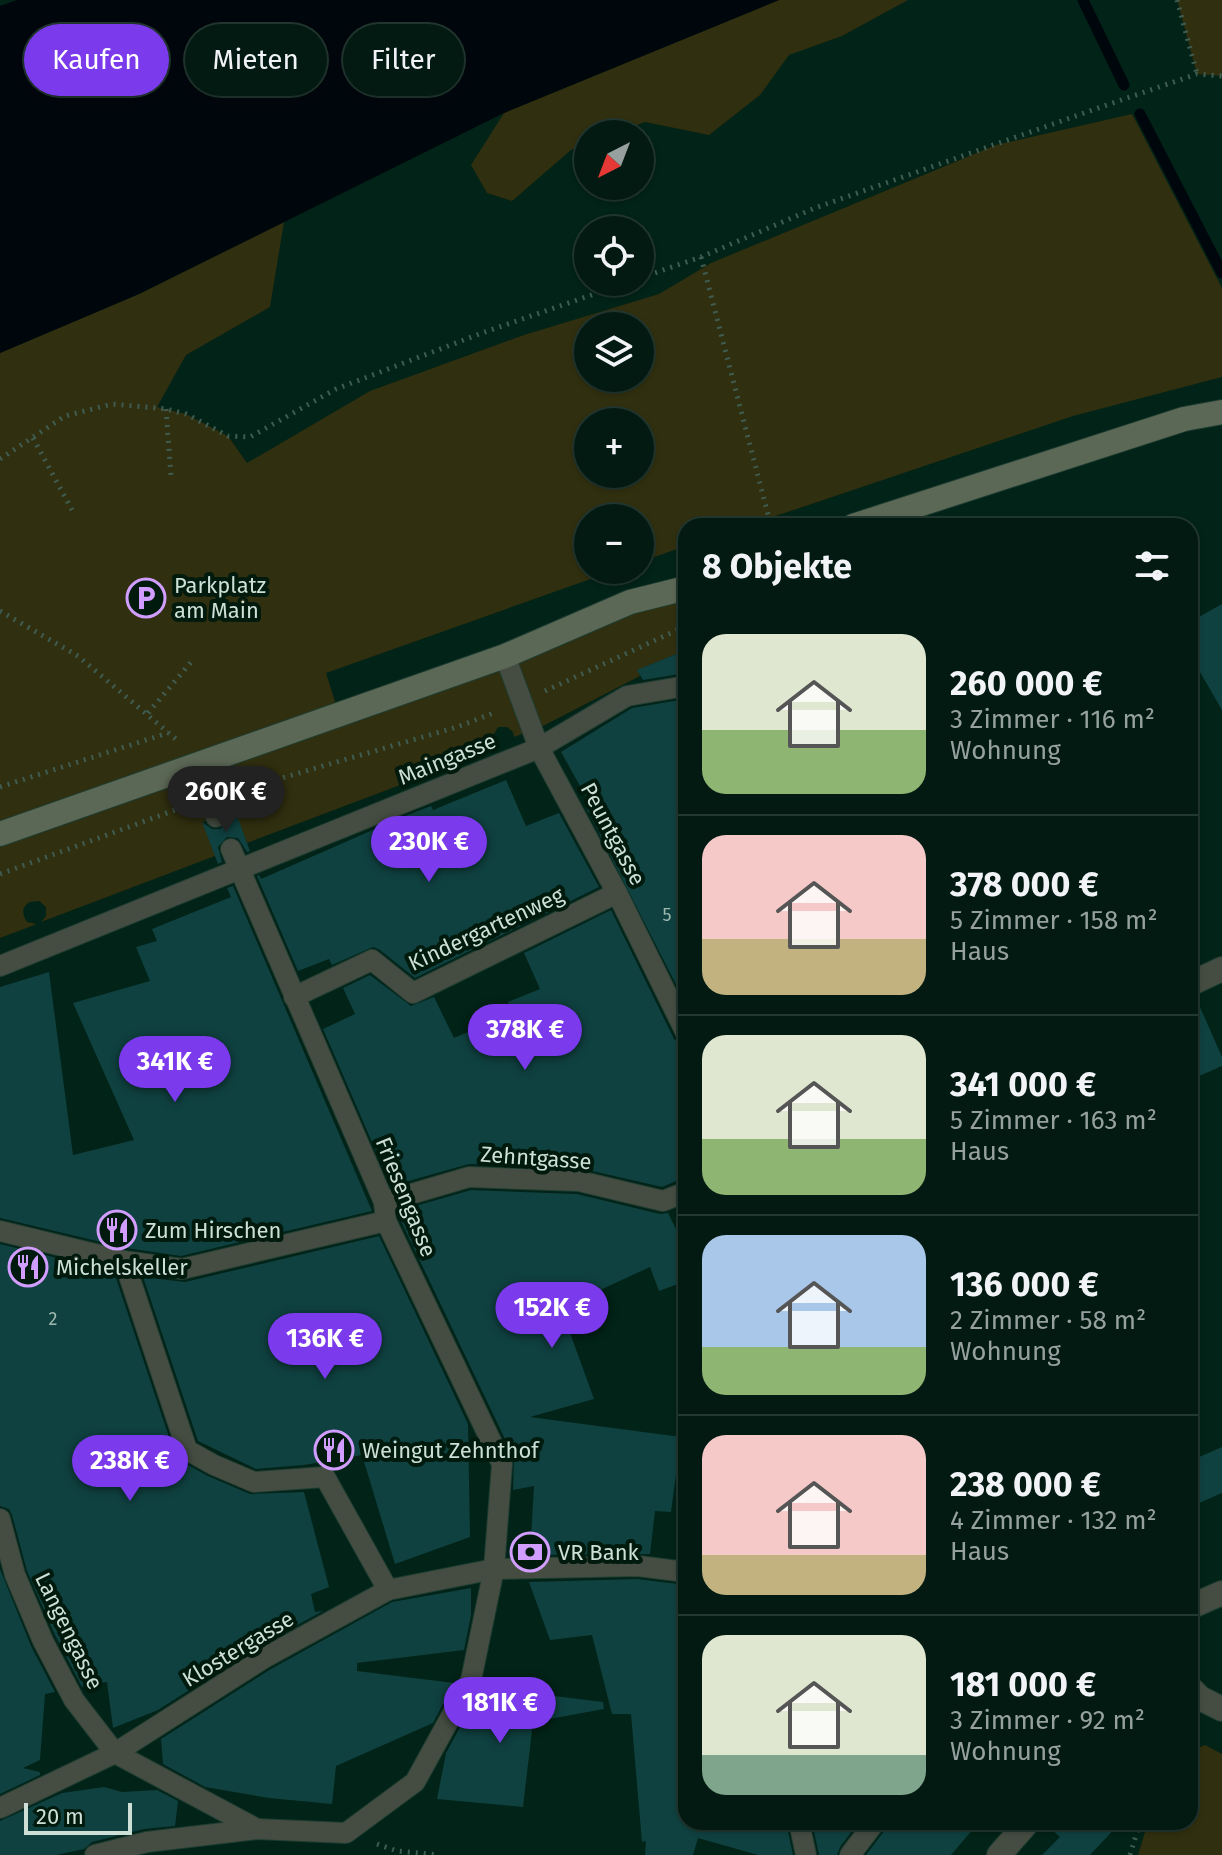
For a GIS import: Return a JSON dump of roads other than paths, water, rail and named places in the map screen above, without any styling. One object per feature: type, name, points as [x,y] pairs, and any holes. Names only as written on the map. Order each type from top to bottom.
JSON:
[{"type":"main road","points":[[878,518],[1184,419],[1222,412]]},
{"type":"main road","points":[[0,834],[505,656],[630,602],[678,590]]},
{"type":"street","points":[[1198,980],[1222,969]]},
{"type":"street","points":[[1198,1604],[1222,1593]]},
{"type":"street","points":[[1198,1696],[1222,1709]]},
{"type":"street","points":[[999,1855],[1021,1830]]},
{"type":"lane","name":"Peuntgasse","points":[[505,656],[539,748],[617,893],[678,1017]]},
{"type":"lane","name":"Maingasse","points":[[0,966],[235,859],[539,748],[627,696],[678,687]]},
{"type":"lane","points":[[200,763],[214,807]]},
{"type":"lane","name":"Friesengasse","points":[[95,1855],[147,1842],[257,1829],[346,1833],[415,1782],[471,1680],[494,1569],[502,1464],[385,1212],[235,859]]},
{"type":"lane","name":"Kindergartenweg","points":[[294,997],[372,960],[413,993],[617,893]]},
{"type":"lane","name":"Zehntgasse","points":[[0,1231],[124,1261],[182,1269],[385,1212],[469,1177],[579,1181],[663,1201],[678,1195]]},
{"type":"lane","points":[[124,1261],[187,1450],[254,1482],[325,1477],[388,1590]]},
{"type":"lane","name":"Langengasse","points":[[0,1519],[15,1575],[43,1641],[74,1700],[115,1753]]},
{"type":"lane","name":"Klostergasse","points":[[0,1808],[115,1753],[264,1658],[388,1590],[494,1569],[638,1566],[678,1571]]},
{"type":"lane","points":[[115,1753],[257,1829]]},
{"type":"lane","points":[[801,1830],[806,1855]]},
{"type":"lane","points":[[850,1855],[869,1830]]},
{"type":"waterway","points":[[1083,0],[1124,85]]},
{"type":"waterway","points":[[1140,114],[1222,273]]},
{"type":"place","name":"Parkplatz am Main","points":[[146,598]]},
{"type":"place","name":"Zum Hirschen","points":[[117,1230]]},
{"type":"place","name":"Michelskeller","points":[[28,1267]]},
{"type":"place","name":"Weingut Zehnthof","points":[[334,1450]]},
{"type":"place","name":"VR Bank","points":[[530,1552]]}]
